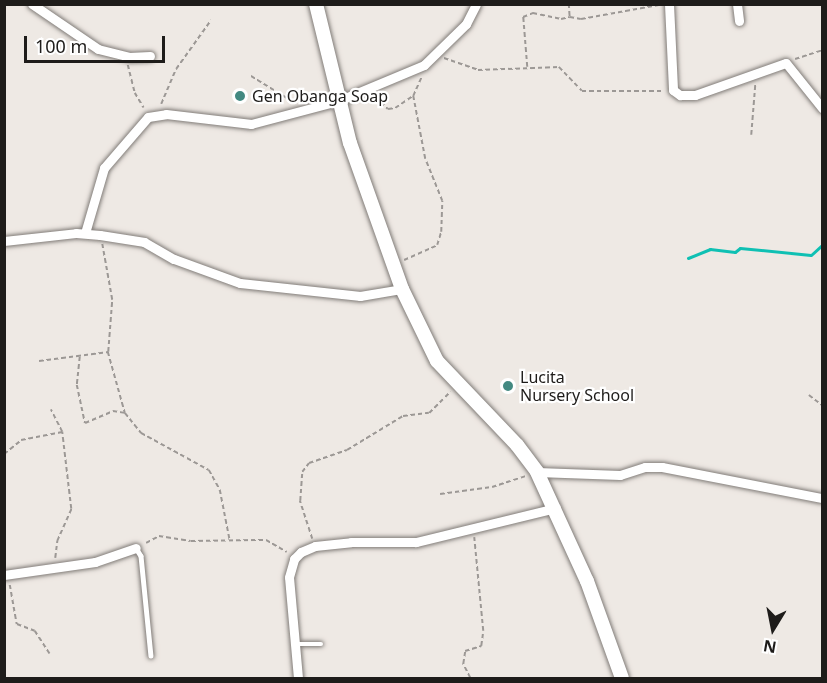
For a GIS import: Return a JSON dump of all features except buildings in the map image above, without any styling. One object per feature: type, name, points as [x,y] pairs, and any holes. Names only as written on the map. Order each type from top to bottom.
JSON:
[{"type":"street","points":[[33,4],[81,40],[129,57],[150,56]]},
{"type":"street","points":[[316,4],[338,100],[402,289],[429,348],[455,383],[518,445],[537,472],[556,508],[622,678]]},
{"type":"street","points":[[85,233],[104,168],[148,117],[159,113],[251,123],[338,100],[424,65],[438,55],[466,24],[476,4]]},
{"type":"street","points":[[669,4],[673,90],[680,95],[695,95],[786,63],[822,108]]},
{"type":"street","points":[[737,4],[739,21]]},
{"type":"street","points":[[4,241],[85,233],[144,242],[174,259],[240,283],[352,296],[402,289]]},
{"type":"street","points":[[537,472],[620,475],[645,467],[662,467],[822,498]]},
{"type":"street","points":[[298,678],[289,577],[294,559],[315,546],[416,542],[556,508]]},
{"type":"street","points":[[6,575],[54,565],[95,562],[136,548]]},
{"type":"lane","points":[[136,548],[141,556],[151,656]]},
{"type":"lane","points":[[296,644],[321,644]]},
{"type":"path","points":[[569,4],[570,17]]},
{"type":"path","points":[[527,68],[523,17],[533,13],[561,19],[570,17],[592,19],[663,4]]},
{"type":"path","points":[[159,113],[176,69],[211,20]]},
{"type":"path","points":[[786,63],[822,50]]},
{"type":"path","points":[[438,55],[478,70],[559,66],[582,91],[621,94],[673,90]]},
{"type":"path","points":[[129,57],[128,71],[135,93],[148,117]]},
{"type":"path","points":[[393,264],[438,245],[441,232],[442,201],[425,159],[413,96],[424,65]]},
{"type":"path","points":[[251,76],[293,100],[300,111]]},
{"type":"path","points":[[750,76],[757,88],[751,135]]},
{"type":"path","points":[[369,89],[388,109],[413,96]]},
{"type":"path","points":[[100,235],[112,300],[108,352],[125,413],[141,433],[209,470],[220,490],[230,541]]},
{"type":"path","points":[[39,361],[108,352]]},
{"type":"path","points":[[80,357],[77,385],[85,423],[113,411],[125,413]]},
{"type":"path","points":[[315,546],[300,501],[302,472],[309,464],[347,450],[403,416],[429,413],[441,403],[455,383]]},
{"type":"path","points":[[809,395],[822,405]]},
{"type":"path","points":[[51,410],[62,432],[71,509],[57,541],[54,565]]},
{"type":"path","points":[[4,454],[21,440],[62,432]]},
{"type":"path","points":[[440,494],[492,487],[537,472]]},
{"type":"path","points":[[470,678],[463,664],[465,651],[481,646],[483,631],[474,529]]},
{"type":"path","points":[[136,548],[159,536],[191,541],[266,540],[285,550],[294,559]]},
{"type":"path","points":[[6,575],[17,624],[35,631],[50,654]]},
{"type":"waterway","points":[[688,258],[710,249],[735,252],[740,248],[811,255],[822,245]]},
{"type":"place","name":"Gen Obanga Soap","points":[[240,96]]},
{"type":"place","name":"Lucita Nursery School","points":[[508,386]]}]
